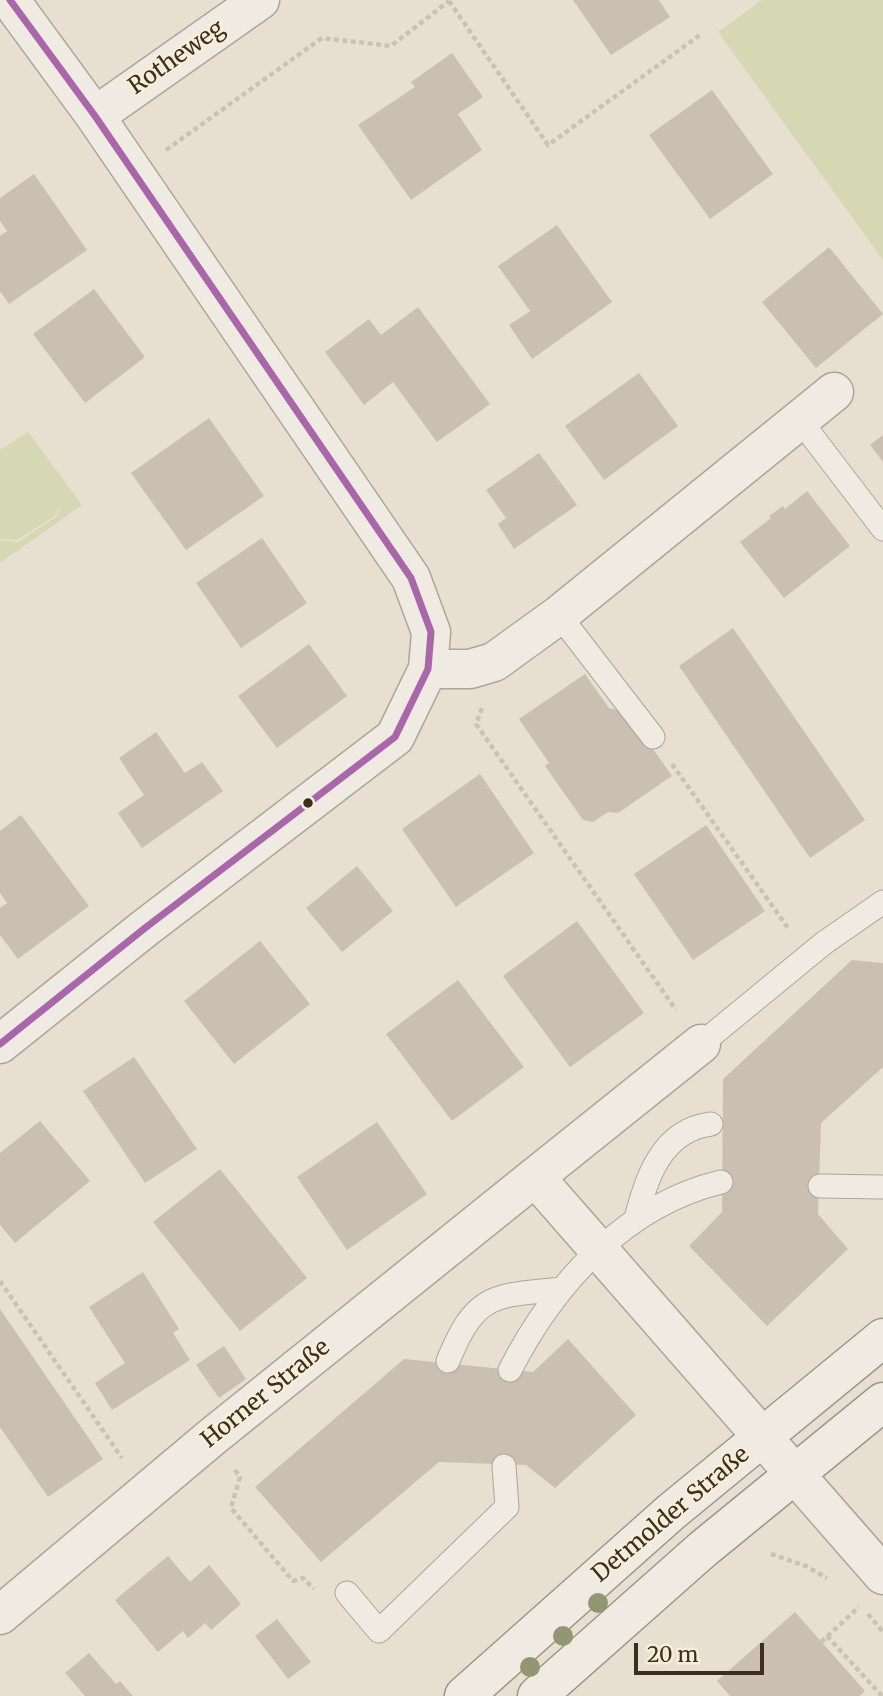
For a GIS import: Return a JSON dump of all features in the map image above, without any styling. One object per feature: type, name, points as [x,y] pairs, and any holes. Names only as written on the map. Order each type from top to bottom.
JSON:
[{"type":"street","points":[[0,1044],[145,928],[395,737],[428,669],[430,632],[411,578],[95,116],[10,0]]},
{"type":"street","name":"Rotheweg","points":[[95,116],[260,0]]},
{"type":"street","points":[[428,669],[470,669],[494,662],[559,615],[834,392]]},
{"type":"street","name":"Horner Straße","points":[[0,1615],[212,1437],[701,1044]]},
{"type":"street","points":[[535,1177],[883,1576]]},
{"type":"street","name":"Detmolder Straße","points":[[464,1696],[671,1512],[883,1338]]},
{"type":"street","name":"Detmolder Straße","points":[[537,1696],[703,1549],[883,1402]]},
{"type":"lane","points":[[799,419],[883,529]]},
{"type":"lane","points":[[559,615],[653,737]]},
{"type":"lane","points":[[701,1044],[824,943],[883,902]]},
{"type":"lane","points":[[636,1219],[647,1176],[674,1139],[696,1126],[711,1124]]},
{"type":"lane","points":[[510,1370],[531,1328],[597,1251],[636,1219],[692,1189],[721,1182]]},
{"type":"lane","points":[[820,1186],[883,1187]]},
{"type":"lane","points":[[447,1361],[458,1335],[475,1311],[500,1295],[562,1289]]},
{"type":"lane","points":[[347,1594],[379,1631],[507,1507],[504,1465]]},
{"type":"path","points":[[134,173],[322,38],[391,46],[449,0],[548,145],[699,35]]},
{"type":"path","points":[[470,669],[488,693],[476,724],[701,1044]]},
{"type":"path","points":[[653,737],[792,934]]},
{"type":"path","points":[[0,1281],[147,1493]]},
{"type":"path","points":[[212,1437],[240,1477],[231,1508],[293,1581],[303,1578],[313,1588]]},
{"type":"path","points":[[771,1554],[806,1566],[835,1583]]},
{"type":"path","points":[[852,1598],[883,1632]]},
{"type":"path","points":[[821,1642],[856,1610]]},
{"type":"path","points":[[827,1636],[882,1696]]},
{"type":"green space","points":[[762,0],[883,0],[883,260],[718,32]]},
{"type":"green space","points":[[28,432],[82,505],[0,563],[0,540],[18,542],[57,516],[62,502],[56,515],[17,540],[0,539],[0,450]]},
{"type":"building","points":[[573,0],[659,0],[670,17],[611,55]]},
{"type":"building","points":[[452,53],[483,97],[458,114],[482,150],[411,200],[358,125],[415,87],[411,82]]},
{"type":"building","points":[[712,90],[773,174],[710,219],[649,135]]},
{"type":"building","points":[[34,174],[87,250],[9,304],[0,291],[0,236],[7,231],[0,221],[0,198]]},
{"type":"building","points":[[557,225],[612,302],[532,359],[509,325],[530,311],[498,266]]},
{"type":"building","points":[[829,247],[883,314],[816,368],[762,302]]},
{"type":"building","points":[[94,289],[145,357],[85,403],[33,334]]},
{"type":"building","points":[[418,307],[490,404],[437,442],[393,382],[364,405],[325,352],[369,319],[381,335]]},
{"type":"building","points":[[639,373],[678,426],[604,480],[565,426]]},
{"type":"building","points":[[209,418],[264,496],[186,550],[131,473]]},
{"type":"building","points":[[883,435],[883,462],[870,445]]},
{"type":"building","points":[[539,453],[577,505],[514,549],[498,524],[506,518],[486,490]]},
{"type":"building","points":[[807,491],[850,546],[784,598],[740,542],[771,518],[769,516],[783,506],[785,509]]},
{"type":"building","points":[[262,538],[307,603],[241,648],[196,583]]},
{"type":"building","points":[[733,628],[865,820],[810,858],[679,666]]},
{"type":"building","points":[[309,644],[347,696],[277,748],[238,696]]},
{"type":"building","points":[[585,674],[609,708],[627,712],[672,776],[618,813],[608,812],[593,822],[583,820],[545,766],[549,763],[519,719]]},
{"type":"building","points":[[156,732],[185,773],[202,762],[223,791],[142,848],[118,813],[144,795],[119,758]]},
{"type":"building","points":[[480,774],[534,853],[456,907],[402,829]]},
{"type":"building","points":[[21,815],[89,906],[18,959],[0,935],[0,908],[7,903],[0,893],[0,831]]},
{"type":"building","points":[[706,825],[765,911],[693,960],[634,874]]},
{"type":"building","points":[[357,866],[393,911],[342,952],[306,908]]},
{"type":"building","points":[[577,921],[644,1013],[570,1067],[503,976]]},
{"type":"building","points":[[260,941],[310,1004],[234,1064],[184,1001]]},
{"type":"building","points":[[852,960],[883,963],[883,1067],[821,1123],[818,1214],[848,1249],[767,1326],[689,1246],[722,1212],[723,1079]]},
{"type":"building","points":[[458,980],[524,1067],[452,1121],[386,1034]]},
{"type":"building","points":[[134,1057],[197,1149],[145,1183],[83,1091]]},
{"type":"building","points":[[40,1121],[90,1181],[15,1243],[0,1225],[0,1153]]},
{"type":"building","points":[[377,1122],[427,1194],[347,1250],[297,1177]]},
{"type":"building","points":[[220,1169],[307,1278],[240,1331],[153,1222]]},
{"type":"building","points":[[143,1272],[179,1329],[173,1333],[190,1360],[112,1410],[95,1383],[125,1363],[89,1307]]},
{"type":"building","points":[[0,1309],[103,1459],[48,1497],[0,1427]]},
{"type":"building","points":[[568,1339],[636,1415],[555,1488],[526,1465],[439,1462],[321,1562],[255,1487],[404,1359],[533,1372]]},
{"type":"building","points":[[224,1346],[246,1379],[219,1398],[196,1365]]},
{"type":"building","points":[[168,1556],[190,1582],[209,1565],[241,1604],[211,1630],[205,1623],[188,1638],[183,1631],[158,1652],[115,1600]]},
{"type":"building","points":[[795,1612],[865,1691],[860,1696],[730,1696],[717,1681]]},
{"type":"building","points":[[277,1619],[311,1662],[288,1679],[255,1636]]},
{"type":"building","points":[[89,1653],[116,1684],[120,1681],[133,1696],[85,1696],[65,1673]]},
{"type":"transit line","points":[[0,1044],[145,928],[395,737],[428,669],[431,632],[411,578],[95,116],[10,0]]}]
